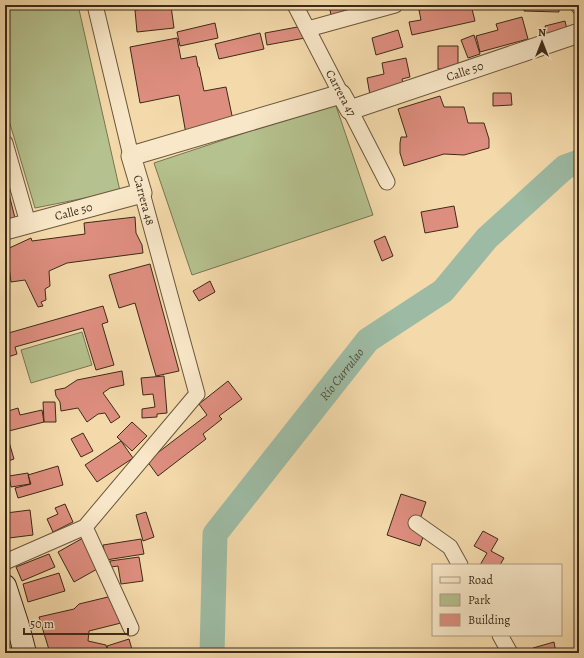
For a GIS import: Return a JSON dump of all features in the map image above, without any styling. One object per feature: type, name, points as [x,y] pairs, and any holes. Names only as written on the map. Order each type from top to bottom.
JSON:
[{"type":"main road","points":[[5,586],[12,627],[25,653]]},
{"type":"street","name":"Carrera 48","points":[[85,527],[197,394],[131,156],[95,5]]},
{"type":"street","name":"Carrera 47","points":[[295,5],[387,182]]},
{"type":"street","points":[[308,29],[395,5]]},
{"type":"street","name":"Calle 50","points":[[350,110],[579,32]]},
{"type":"street","points":[[131,156],[341,94]]},
{"type":"street","points":[[5,143],[28,223]]},
{"type":"street","name":"Calle 50","points":[[5,230],[142,193]]},
{"type":"street","points":[[416,523],[450,547],[459,564]]},
{"type":"street","points":[[5,562],[85,527],[131,628]]},
{"type":"street","points":[[501,636],[510,653]]},
{"type":"green space","points":[[5,5],[78,5],[120,191],[35,208],[5,107]]},
{"type":"green space","points":[[335,103],[373,215],[192,275],[154,163]]},
{"type":"green space","points":[[82,332],[92,365],[31,383],[21,350]]},
{"type":"building","points":[[329,5],[342,5],[344,12],[331,15]]},
{"type":"building","points":[[445,5],[471,5],[475,21],[412,35],[409,22],[421,20],[419,10]]},
{"type":"building","points":[[524,5],[559,5],[559,12],[524,11]]},
{"type":"building","points":[[171,6],[174,28],[137,32],[135,10]]},
{"type":"building","points":[[522,17],[528,39],[480,52],[476,36],[498,30],[496,24]]},
{"type":"building","points":[[565,21],[568,34],[548,39],[545,26]]},
{"type":"building","points":[[215,23],[218,38],[180,46],[177,32]]},
{"type":"building","points":[[303,26],[305,38],[267,45],[265,33]]},
{"type":"building","points":[[398,30],[403,47],[376,55],[372,38]]},
{"type":"building","points":[[260,33],[264,49],[219,59],[215,44]]},
{"type":"building","points":[[474,35],[480,54],[468,58],[461,40]]},
{"type":"building","points":[[177,38],[181,59],[196,56],[204,91],[226,87],[234,125],[186,134],[179,95],[140,103],[130,47]]},
{"type":"building","points":[[438,46],[458,46],[458,69],[438,69]]},
{"type":"building","points":[[406,58],[410,77],[402,79],[404,88],[370,95],[367,78],[384,74],[382,63]]},
{"type":"building","points":[[493,93],[511,93],[512,105],[493,106]]},
{"type":"building","points":[[440,96],[444,107],[464,107],[468,123],[484,123],[489,139],[489,148],[464,155],[444,154],[404,166],[400,153],[400,143],[401,137],[407,137],[398,109]]},
{"type":"building","points":[[5,178],[16,222],[5,225]]},
{"type":"building","points":[[454,206],[458,227],[425,233],[421,212]]},
{"type":"building","points":[[135,217],[136,233],[142,245],[143,253],[67,263],[49,271],[50,286],[45,289],[46,300],[41,302],[43,306],[38,307],[25,280],[11,282],[9,266],[5,258],[5,250],[31,238],[32,241],[85,234],[84,223]]},
{"type":"building","points":[[385,236],[393,256],[382,261],[374,241]]},
{"type":"building","points":[[150,264],[179,371],[156,376],[135,303],[119,308],[109,275]]},
{"type":"building","points":[[210,281],[215,292],[199,301],[193,291]]},
{"type":"building","points":[[103,306],[108,322],[102,324],[114,365],[96,370],[83,328],[15,347],[17,354],[5,358],[5,334]]},
{"type":"building","points":[[122,371],[124,385],[110,388],[103,393],[120,417],[111,423],[105,413],[98,414],[87,422],[78,408],[61,411],[60,402],[56,396],[55,390],[65,388],[77,380]]},
{"type":"building","points":[[164,376],[167,413],[157,414],[157,417],[142,418],[142,409],[155,407],[153,394],[143,395],[141,378]]},
{"type":"building","points":[[228,381],[242,399],[219,416],[222,419],[203,434],[206,439],[158,476],[147,461],[207,415],[199,404]]},
{"type":"building","points":[[43,402],[55,402],[56,422],[44,422]]},
{"type":"building","points":[[18,408],[20,415],[42,410],[44,422],[5,432],[5,412]]},
{"type":"building","points":[[132,422],[147,436],[132,451],[117,437]]},
{"type":"building","points":[[83,433],[93,451],[81,457],[71,439]]},
{"type":"building","points":[[121,441],[133,458],[97,482],[85,465]]},
{"type":"building","points":[[9,442],[14,459],[5,462],[5,443]]},
{"type":"building","points":[[58,466],[63,485],[18,498],[15,488],[31,484],[28,475]]},
{"type":"building","points":[[28,473],[30,484],[11,487],[9,476]]},
{"type":"building","points":[[401,494],[426,502],[417,528],[425,531],[420,546],[387,535]]},
{"type":"building","points":[[65,504],[73,522],[53,532],[47,519],[58,514],[55,508]]},
{"type":"building","points":[[30,510],[33,535],[9,538],[6,513]]},
{"type":"building","points":[[146,512],[154,537],[143,541],[136,515]]},
{"type":"building","points":[[483,531],[498,539],[491,551],[504,558],[501,564],[481,564],[487,553],[474,546]]},
{"type":"building","points":[[83,538],[99,568],[74,582],[58,552]]},
{"type":"building","points":[[141,539],[144,554],[106,560],[103,545]]},
{"type":"building","points":[[49,554],[55,567],[22,581],[16,567]]},
{"type":"building","points":[[139,557],[143,581],[121,584],[118,566],[111,567],[110,561]]},
{"type":"building","points":[[59,573],[65,591],[28,602],[23,584]]},
{"type":"building","points":[[112,596],[121,623],[89,631],[88,641],[106,645],[108,653],[50,653],[39,617],[74,609],[79,604]]},
{"type":"building","points":[[129,639],[133,653],[109,653],[107,646]]},
{"type":"building","points":[[554,642],[556,653],[534,653],[533,648]]},
{"type":"waterway","name":"Río Currulao","points":[[212,653],[215,534],[368,340],[443,291],[487,238],[565,167],[579,162]]}]
